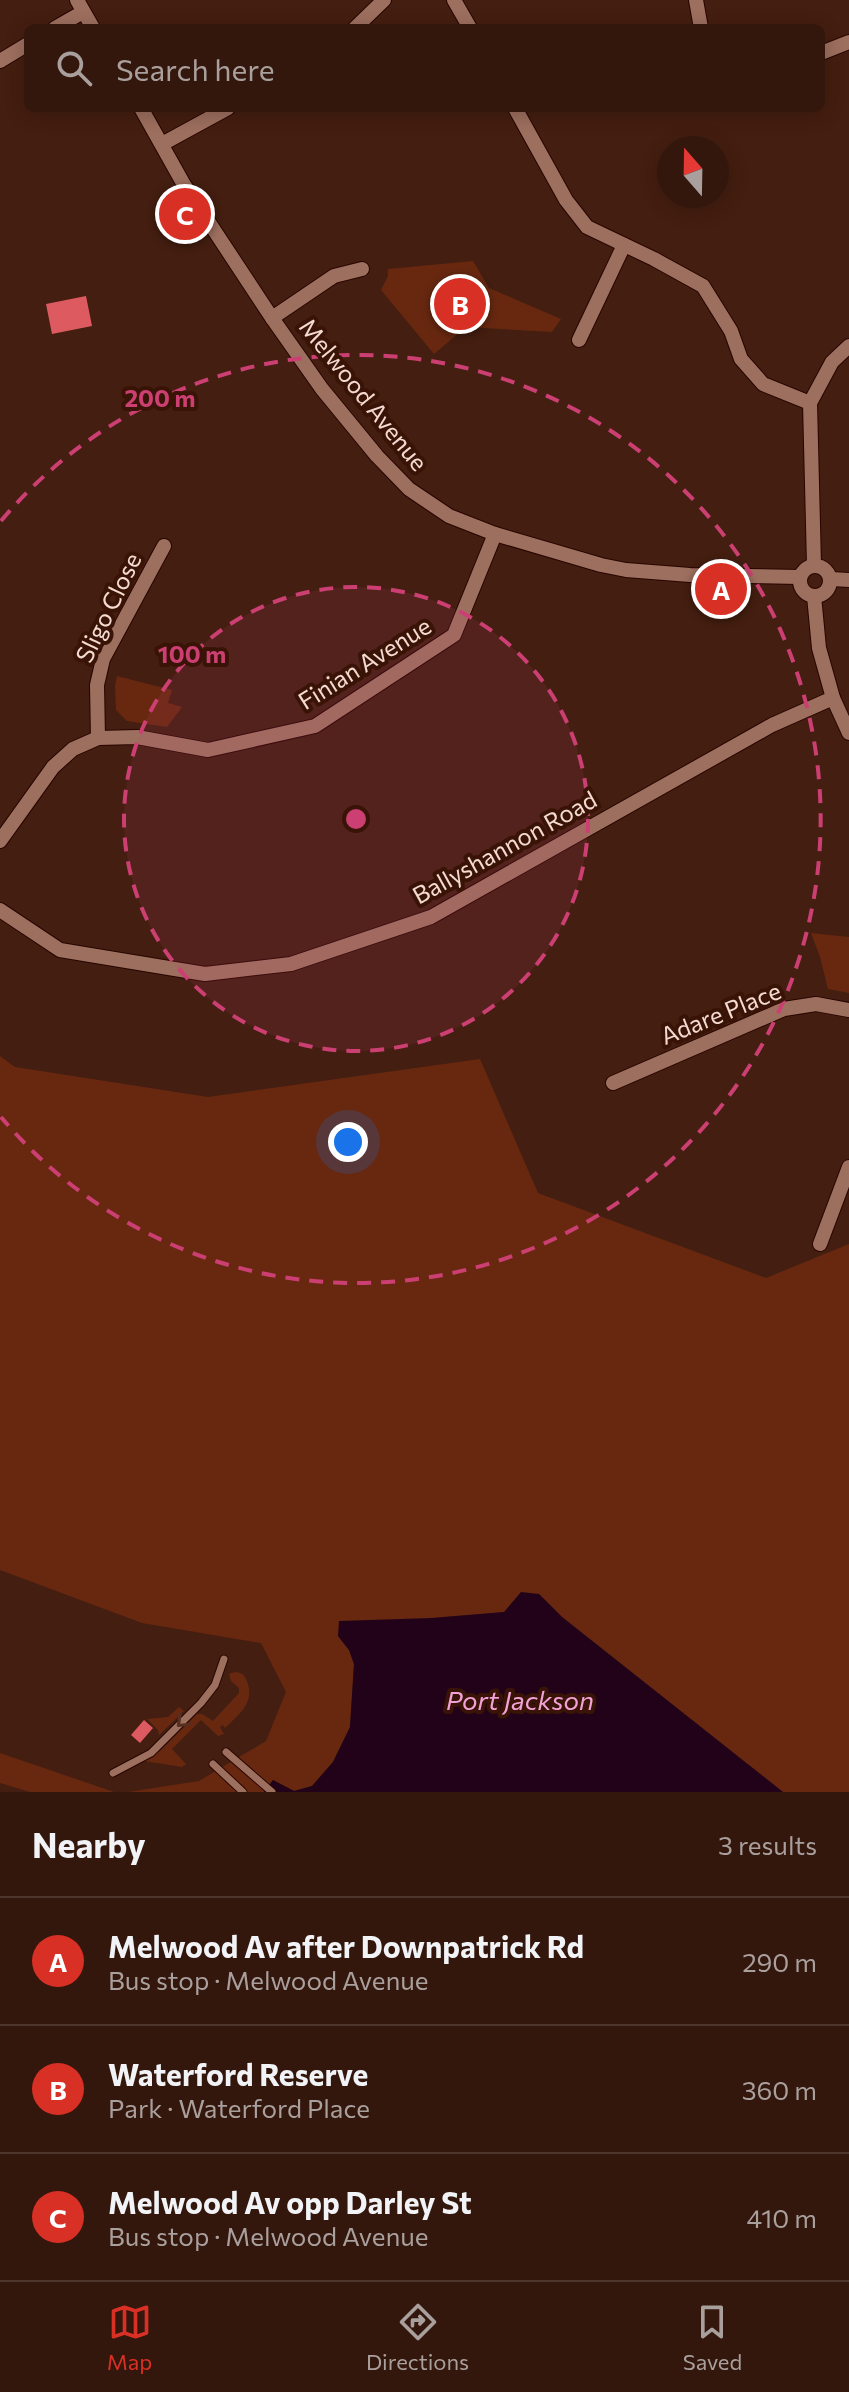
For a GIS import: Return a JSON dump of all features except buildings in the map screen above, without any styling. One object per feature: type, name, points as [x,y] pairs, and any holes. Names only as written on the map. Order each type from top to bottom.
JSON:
[{"type":"street","points":[[359,24],[384,0]]},
{"type":"street","points":[[454,0],[468,24]]},
{"type":"street","points":[[696,0],[700,24]]},
{"type":"street","points":[[60,24],[80,6],[91,24]]},
{"type":"street","points":[[825,51],[849,42]]},
{"type":"street","points":[[0,61],[24,46]]},
{"type":"street","name":"Melwood Avenue","points":[[143,112],[183,183],[322,389],[377,456],[409,489],[449,516],[495,534],[626,570],[690,575],[800,577]]},
{"type":"street","points":[[162,144],[221,112]]},
{"type":"street","points":[[517,112],[566,200],[587,227],[703,286],[731,331],[741,359],[763,384],[810,403]]},
{"type":"street","points":[[579,340],[624,245]]},
{"type":"street","points":[[272,318],[334,276],[362,269]]},
{"type":"street","points":[[814,565],[810,403],[832,362],[849,346]]},
{"type":"street","name":"Finian Avenue","points":[[0,841],[53,767],[73,749],[98,738],[137,737],[208,750],[315,726],[454,635],[495,534]]},
{"type":"street","name":"Sligo Close","points":[[98,738],[97,685],[103,659],[164,546]]},
{"type":"street","points":[[814,565],[827,570],[831,579],[828,589],[814,596],[804,592],[799,583],[800,577],[805,569],[814,565]]},
{"type":"street","points":[[831,579],[849,580]]},
{"type":"street","points":[[814,596],[819,648],[833,698],[849,733]]},
{"type":"street","name":"Ballyshannon Road","points":[[0,910],[60,950],[205,974],[291,964],[431,917],[772,725],[833,698]]},
{"type":"street","name":"Adare Place","points":[[613,1083],[784,1009],[816,1004],[849,1010]]},
{"type":"street","points":[[820,1244],[849,1167]]},
{"type":"lane","points":[[113,1773],[151,1753],[201,1703],[215,1685],[224,1659]]},
{"type":"lane","points":[[226,1752],[272,1792]]},
{"type":"lane","points":[[213,1764],[243,1792]]},
{"type":"shaded area","points":[[473,261],[489,288],[561,319],[552,332],[466,327],[434,354],[381,290],[388,269]]},
{"type":"shaded area","points":[[117,676],[172,690],[168,703],[182,707],[167,727],[127,721],[116,710]]},
{"type":"shaded area","points":[[811,933],[849,937],[849,993],[828,989]]},
{"type":"shaded area","points":[[0,1056],[15,1067],[208,1097],[480,1059],[538,1193],[766,1278],[849,1244],[849,1792],[783,1792],[562,1617],[539,1594],[505,1612],[432,1618],[338,1636],[349,1650],[354,1664],[350,1727],[333,1762],[312,1786],[294,1791],[273,1780],[264,1792],[128,1792],[199,1781],[266,1741],[286,1692],[261,1643],[142,1623],[0,1570]]},
{"type":"shaded area","points":[[235,1672],[246,1678],[249,1697],[244,1709],[225,1728],[223,1725],[220,1727],[224,1734],[218,1736],[201,1720],[172,1749],[186,1764],[182,1767],[144,1761],[161,1750],[197,1714],[213,1721],[239,1693],[229,1674]]},
{"type":"shaded area","points":[[179,1707],[184,1711],[159,1735],[147,1719],[168,1717]]},
{"type":"shaded area","points":[[0,1753],[114,1792],[30,1792],[0,1783]]},
{"type":"water","name":"Port Jackson","points":[[521,1592],[539,1594],[562,1617],[783,1792],[264,1792],[273,1780],[294,1791],[312,1786],[333,1762],[350,1727],[354,1664],[349,1650],[338,1636],[339,1621],[504,1612]]},
{"type":"place","name":"Melwood Av opp Darley St","points":[[185,214]]},
{"type":"place","name":"Waterford Reserve","points":[[460,304]]},
{"type":"place","name":"Melwood Av after Downpatrick Rd","points":[[721,589]]}]
